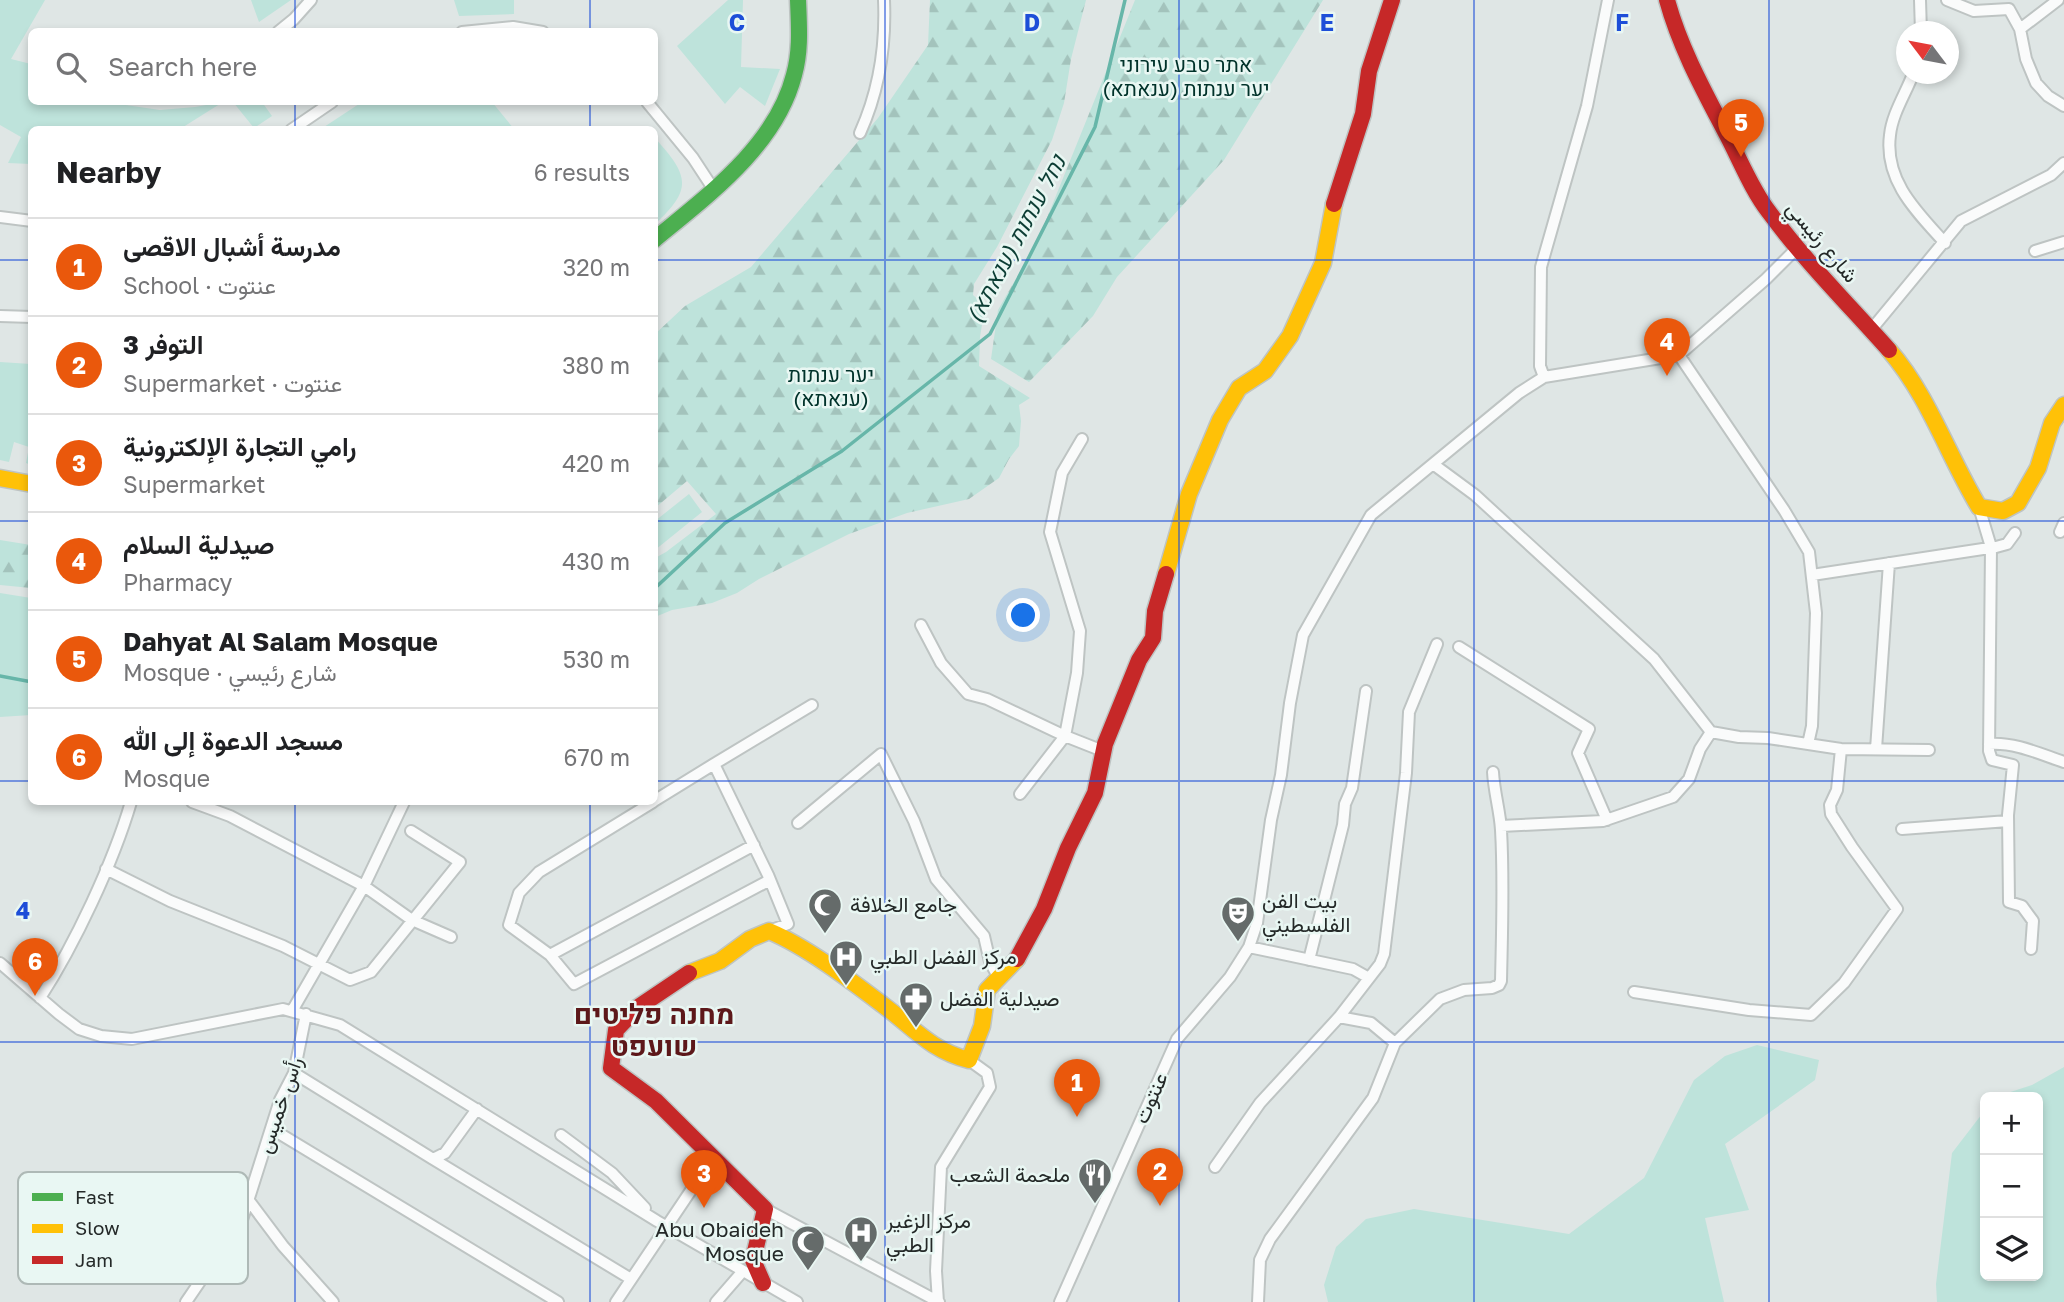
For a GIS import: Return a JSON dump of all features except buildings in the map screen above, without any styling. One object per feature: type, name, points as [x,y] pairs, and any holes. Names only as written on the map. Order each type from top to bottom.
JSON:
[{"type":"street","points":[[283,28],[312,0]]},
{"type":"street","points":[[658,237],[743,164],[775,117],[799,59],[802,40],[798,0]]},
{"type":"street","points":[[860,133],[876,93],[884,34],[884,0]]},
{"type":"street","points":[[969,1060],[982,1026],[986,990],[1014,965],[1044,909],[1068,848],[1095,793],[1103,751],[1135,669],[1153,638],[1155,611],[1189,494],[1204,455],[1239,388],[1265,371],[1290,336],[1323,263],[1333,208],[1363,114],[1369,71],[1392,0]]},
{"type":"street","points":[[1608,0],[1587,106],[1541,267],[1540,366],[1544,377],[1679,355],[1766,279],[1798,247]]},
{"type":"street","name":"شارع رئيسي","points":[[1667,0],[1673,22],[1742,168],[1769,212],[1897,359],[1936,423],[1975,501]]},
{"type":"street","points":[[1920,0],[1921,21]]},
{"type":"street","points":[[1947,0],[1974,10],[2010,4],[2036,83],[2048,96],[2064,106]]},
{"type":"street","points":[[2020,29],[2058,0]]},
{"type":"street","points":[[1909,84],[1890,134],[1892,165],[1897,184],[1906,200],[1944,243]]},
{"type":"street","points":[[297,126],[328,105]]},
{"type":"street","points":[[649,105],[693,158],[714,190]]},
{"type":"street","points":[[1871,330],[1961,221],[2051,175],[2064,163]]},
{"type":"street","points":[[0,217],[28,220]]},
{"type":"street","points":[[2035,251],[2064,242]]},
{"type":"street","points":[[0,316],[28,317]]},
{"type":"street","points":[[1679,355],[1791,520],[1809,552],[1816,613],[1812,726],[1808,744]]},
{"type":"street","name":"عنتوت","points":[[1059,1302],[1177,1040],[1230,977],[1249,947],[1257,923],[1271,820],[1281,775],[1290,703],[1303,635],[1371,515],[1520,393],[1544,377]]},
{"type":"street","points":[[1975,501],[2003,510],[2018,503],[2038,468],[2052,423],[2064,405]]},
{"type":"street","points":[[1020,794],[1065,736],[1077,674],[1080,631],[1050,531],[1062,473],[1082,439]]},
{"type":"street","points":[[1433,464],[1475,495],[1654,660],[1711,732],[1739,737],[1768,737],[1841,749],[1929,750]]},
{"type":"street","points":[[0,478],[28,483]]},
{"type":"street","points":[[1975,501],[1992,548],[1989,744],[1992,760],[2013,765],[2008,821],[2009,902],[2022,906],[2033,921],[2031,948]]},
{"type":"street","points":[[1812,575],[1992,548],[2007,544],[2015,533]]},
{"type":"street","points":[[1876,750],[1889,563]]},
{"type":"street","points":[[921,625],[941,663],[968,694],[987,699],[1103,751]]},
{"type":"street","points":[[1215,1167],[1260,1103],[1339,1017],[1380,964],[1384,954],[1406,773],[1409,712],[1437,644]]},
{"type":"street","points":[[1459,647],[1589,729],[1578,753],[1607,820]]},
{"type":"street","points":[[1309,960],[1343,825],[1345,804],[1352,788],[1366,691]]},
{"type":"street","points":[[658,799],[812,705]]},
{"type":"street","points":[[1501,826],[1607,820],[1673,797],[1689,779],[1700,749],[1711,732]]},
{"type":"street","points":[[1989,744],[2000,743],[2027,749],[2064,762]]},
{"type":"street","points":[[1634,992],[1749,1010],[1811,1015],[1844,983],[1897,909],[1831,814],[1830,805],[1837,790],[1841,749]]},
{"type":"street","points":[[798,823],[881,754],[914,821],[936,879],[984,936],[990,962],[999,978]]},
{"type":"street","points":[[714,764],[754,845],[788,924],[750,939],[720,961],[690,972],[637,1008],[616,1030],[611,1068],[656,1101],[765,1209],[938,1302]]},
{"type":"street","points":[[1258,1302],[1260,1260],[1270,1239],[1373,1098],[1395,1043],[1440,999],[1464,990],[1492,988],[1501,981],[1501,826],[1493,772]]},
{"type":"street","points":[[40,998],[73,939],[106,869],[130,805]]},
{"type":"street","points":[[200,805],[230,816],[364,886],[412,920],[451,937]]},
{"type":"street","points":[[292,1011],[364,886],[403,805]]},
{"type":"street","points":[[648,805],[539,872],[519,893],[509,925],[550,955],[574,984],[770,880]]},
{"type":"street","points":[[1902,829],[2008,821]]},
{"type":"street","points":[[106,869],[170,901],[218,919],[350,980],[371,972],[460,862],[411,831]]},
{"type":"street","points":[[550,955],[754,845]]},
{"type":"street","points":[[769,931],[788,939],[885,1006],[917,1035],[953,1056],[969,1060],[987,1073],[990,1087],[941,1167],[936,1271],[938,1302]]},
{"type":"street","points":[[1249,947],[1353,969],[1369,978]]},
{"type":"street","points":[[0,963],[79,1028],[101,1036],[132,1038],[283,1009],[340,1025],[661,1223],[797,1302]]},
{"type":"street","name":"رأس خميس","points":[[248,1195],[280,1100],[294,1073],[306,1014]]},
{"type":"street","points":[[1339,1017],[1371,1023],[1395,1043]]},
{"type":"street","points":[[294,1073],[631,1279]]},
{"type":"street","points":[[433,1159],[445,1153],[477,1109]]},
{"type":"street","points":[[272,1129],[558,1302]]},
{"type":"street","points":[[561,1135],[611,1173],[661,1223]]},
{"type":"street","points":[[615,1302],[631,1279],[661,1223],[712,1159]]},
{"type":"street","points":[[248,1199],[283,1246],[333,1302]]},
{"type":"street","points":[[763,1283],[753,1260],[765,1209]]},
{"type":"street","points":[[716,1302],[743,1271]]},
{"type":"street","name":"رأس خميس","points":[[186,1302],[198,1284]]},
{"type":"green space","points":[[0,0],[45,0],[11,59],[28,63],[28,105],[126,105],[160,110],[218,105],[185,126],[28,126],[28,164],[8,163],[21,137],[0,125]]},
{"type":"green space","points":[[251,0],[291,0],[259,22]]},
{"type":"green space","points":[[454,0],[514,0],[514,14],[459,16]]},
{"type":"green space","points":[[728,0],[743,0],[741,67],[780,69],[765,106],[740,87],[725,104],[677,46]]},
{"type":"green space","name":"יער ענתות (ענאתא)","points":[[930,0],[1086,0],[1071,59],[1064,103],[1052,140],[997,247],[974,284],[973,295],[985,306],[979,366],[1030,398],[1019,405],[1019,446],[999,478],[969,499],[907,513],[849,534],[759,579],[737,593],[712,603],[672,610],[658,616],[658,556],[716,514],[687,481],[658,505],[658,331],[685,306],[751,267],[878,118],[928,45]]},
{"type":"green space","name":"אתר טבע עירוני יער ענתות (ענאתא)","points":[[1135,0],[1323,0],[1224,160],[1117,277],[1093,316],[1029,382],[991,359],[998,310],[1038,240]]},
{"type":"green space","points":[[235,105],[264,105],[272,116],[252,126]]},
{"type":"green space","points":[[357,105],[494,105],[512,126],[326,126]]},
{"type":"green space","points":[[658,142],[674,162],[682,181],[681,191],[658,221]]},
{"type":"green space","points":[[0,362],[28,364],[28,447],[14,442],[9,462],[0,460]]},
{"type":"green space","points":[[689,494],[702,512],[658,548],[658,519]]},
{"type":"green space","points":[[0,540],[28,545],[28,588],[0,585]]},
{"type":"green space","points":[[0,593],[28,598],[28,715],[0,717]]},
{"type":"green space","points":[[1757,1045],[1819,1060],[1815,1080],[1725,1144],[1749,1210],[1705,1218],[1724,1302],[1328,1302],[1324,1285],[1336,1247],[1366,1219],[1414,1209],[1569,1234],[1644,1178],[1694,1080],[1725,1056]]},
{"type":"green space","points":[[2064,1067],[2064,1302],[1937,1302],[1936,1284],[1952,1153],[1980,1117],[1980,1281],[2043,1281],[2043,1092],[2010,1092],[2032,1085]]},
{"type":"waterway","name":"נחל ענתות (ענאתא)","points":[[658,585],[725,523],[842,451],[990,334],[1095,127],[1125,0]]},
{"type":"waterway","name":"נחל ענתות (ענאתא)","points":[[0,676],[28,681]]},
{"type":"traffic: fast","points":[[658,237],[737,168],[772,125],[785,101],[796,66],[799,38],[798,0]]},
{"type":"traffic: slow","points":[[1166,574],[1189,494],[1220,420],[1239,388],[1265,371],[1290,336],[1323,263],[1334,204]]},
{"type":"traffic: slow","points":[[1889,350],[1927,406],[1979,507],[2003,511],[2018,503],[2038,468],[2052,423],[2064,405]]},
{"type":"traffic: slow","points":[[0,478],[28,483]]},
{"type":"traffic: slow","points":[[689,973],[720,961],[750,939],[769,931],[828,965],[933,1044],[969,1060],[982,1026],[987,990],[1017,959]]},
{"type":"traffic: jam","points":[[1334,204],[1363,114],[1369,71],[1392,0]]},
{"type":"traffic: jam","points":[[1667,0],[1694,70],[1763,203],[1812,265],[1889,350]]},
{"type":"traffic: jam","points":[[1017,959],[1044,909],[1068,848],[1095,793],[1105,744],[1139,660],[1153,638],[1155,611],[1166,574]]},
{"type":"traffic: jam","points":[[689,973],[637,1008],[616,1030],[611,1068],[656,1101],[765,1209],[753,1260],[763,1283]]},
{"type":"place","name":"Dahyat Al Salam Mosque","points":[[1741,157]]},
{"type":"place","name":"صيدلية السلام","points":[[1667,376]]},
{"type":"place","name":"جامع الخلافة","points":[[825,935]]},
{"type":"place","name":"بيت الفن الفلسطيني","points":[[1238,943]]},
{"type":"place","name":"مركز الفضل الطبي","points":[[846,987]]},
{"type":"place","name":"مسجد الدعوة إلى الله","points":[[35,996]]},
{"type":"place","name":"صيدلية الفضل","points":[[916,1029]]},
{"type":"place","name":"مدرسة أشبال الاقصى","points":[[1077,1117]]},
{"type":"place","name":"ملحمة الشعب","points":[[1095,1205]]},
{"type":"place","name":"التوفر 3","points":[[1160,1206]]},
{"type":"place","name":"رامي التجارة الإلكترونية","points":[[704,1208]]},
{"type":"place","name":"مركز الزغير الطبي","points":[[861,1263]]},
{"type":"place","name":"Abu Obaideh Mosque","points":[[808,1272]]},
{"type":"district","name":"מחנה פליטים שועפט","points":[[654,1030]]}]
